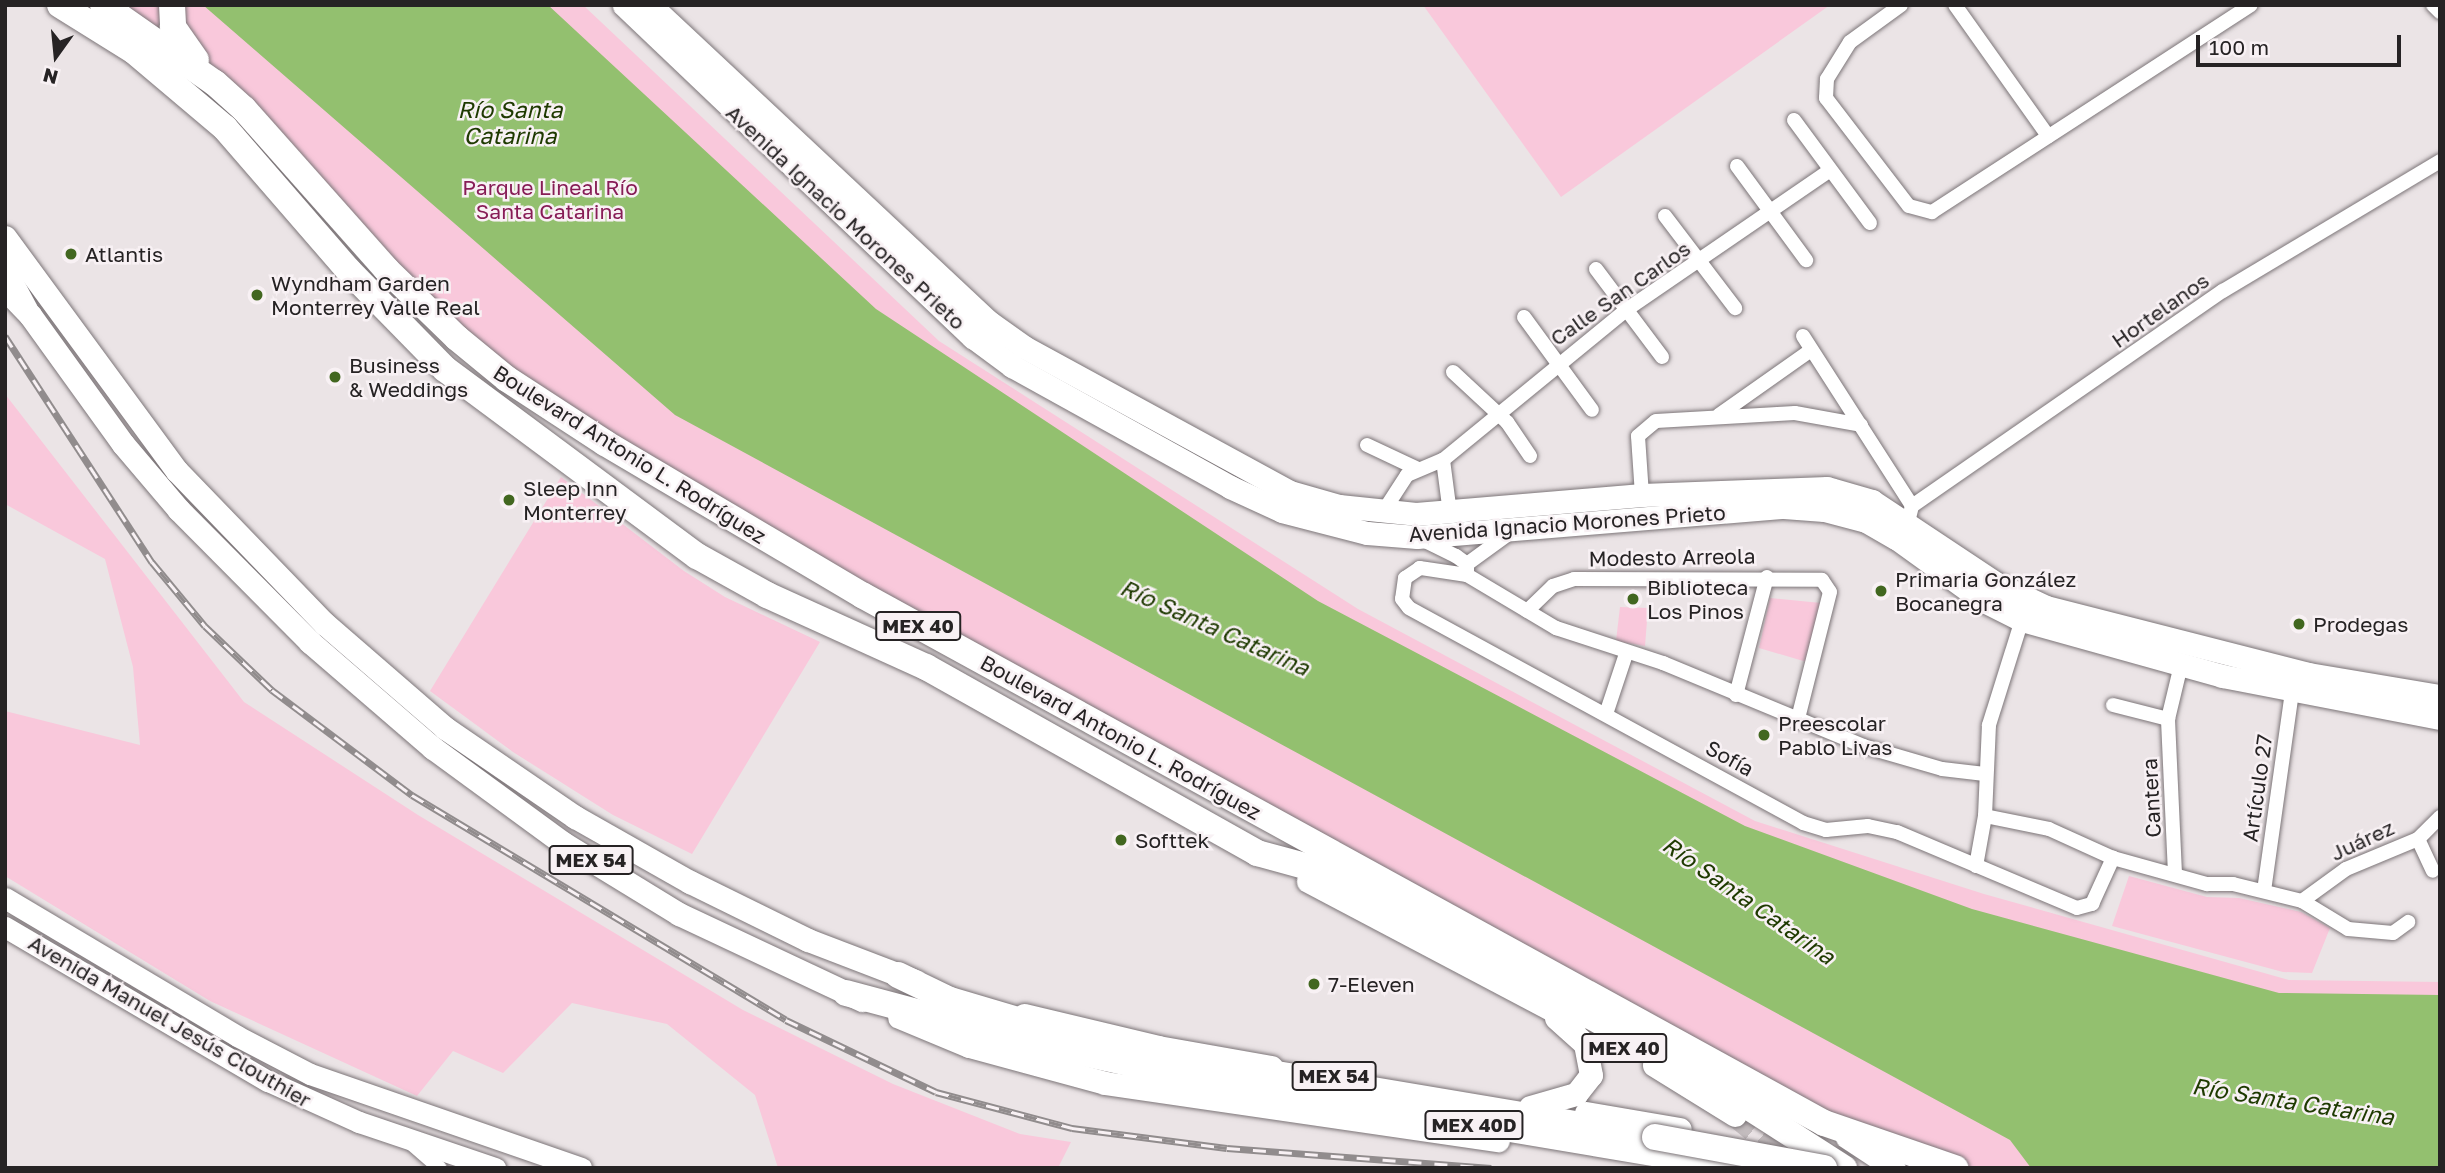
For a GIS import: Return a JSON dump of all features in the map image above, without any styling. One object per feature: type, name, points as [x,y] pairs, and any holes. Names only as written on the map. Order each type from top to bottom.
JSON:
[{"type":"highway","name":"Boulevard Antonio L. Rodríguez","points":[[60,5],[161,71],[225,128],[349,271],[445,369],[697,556],[767,595],[926,667],[1257,853]]},
{"type":"highway","name":"Boulevard Antonio L. Rodríguez","points":[[103,5],[215,83],[278,143],[386,269],[457,338],[507,379],[828,576],[1824,1123],[1888,1156],[1955,1168]]},
{"type":"highway","points":[[172,5],[173,27],[179,40],[215,83]]},
{"type":"highway","points":[[1257,853],[1305,866],[1448,939],[1702,1077],[1833,1165]]},
{"type":"highway","points":[[898,975],[950,1000],[1029,1024],[1173,1056],[1508,1109],[1833,1165]]},
{"type":"highway","name":"MEX 40D","points":[[846,993],[1014,1038],[1295,1095],[1742,1168]]},
{"type":"main road","name":"Avenida Ignacio Morones Prieto","points":[[624,5],[939,309],[1012,366],[1230,487],[1282,511],[1367,533],[1417,537],[1784,506],[1824,510],[1866,521],[1896,538],[1982,600],[2022,620],[2181,665],[2292,692],[2440,718]]},
{"type":"main road","name":"Avenida Ignacio Morones Prieto","points":[[659,8],[951,290],[1024,347],[1290,492],[1339,506],[1383,512],[1450,513],[1642,495],[1827,488],[1910,514],[1997,584],[2046,607],[2308,674],[2440,696]]},
{"type":"main road","name":"MEX 54","points":[[5,237],[177,471],[286,587],[445,728],[575,817],[690,882],[808,940],[898,975],[989,1005],[1178,1051],[1531,1107],[1634,1119],[1714,1136]]},
{"type":"main road","name":"MEX 54","points":[[5,289],[30,315],[107,424],[179,510],[310,642],[423,740],[563,843],[679,914],[846,993],[970,1046],[1105,1083],[1677,1168]]},
{"type":"main road","name":"Boulevard Antonio L. Rodríguez","points":[[1257,853],[1673,1075],[1735,1115]]},
{"type":"main road","points":[[1509,988],[1566,1024],[1591,1056],[1591,1075],[1581,1090],[1531,1107]]},
{"type":"street","points":[[1901,5],[1850,42],[1825,90],[1826,98],[1909,206],[1932,212],[2251,5]]},
{"type":"street","points":[[1955,5],[2048,136]]},
{"type":"street","points":[[2433,5],[2440,12]]},
{"type":"street","points":[[1794,120],[1829,171],[1870,223]]},
{"type":"street","name":"Hortelanos","points":[[1910,514],[2223,291],[2440,161]]},
{"type":"street","points":[[1737,166],[1806,260]]},
{"type":"street","name":"Calle San Carlos","points":[[1383,512],[1398,485],[1418,469],[1443,460],[1559,362],[1626,310],[1829,171]]},
{"type":"street","points":[[1665,216],[1702,260],[1735,308]]},
{"type":"street","points":[[5,268],[30,315]]},
{"type":"street","points":[[1595,268],[1662,357]]},
{"type":"street","points":[[1524,317],[1592,410]]},
{"type":"street","points":[[1803,336],[1861,425],[1910,514]]},
{"type":"street","points":[[1719,415],[1811,350]]},
{"type":"street","points":[[1453,372],[1496,415],[1530,456]]},
{"type":"street","points":[[1642,495],[1636,444],[1641,430],[1656,421],[1719,415],[1795,413],[1861,425]]},
{"type":"street","points":[[1367,445],[1418,469]]},
{"type":"street","points":[[1443,460],[1450,513]]},
{"type":"street","points":[[1467,570],[1514,529]]},
{"type":"street","points":[[1417,537],[1556,628],[1626,654],[1663,663],[1797,722],[1942,769],[1985,774]]},
{"type":"street","name":"Sofía","points":[[1467,570],[1420,568],[1405,578],[1402,599],[1409,608],[1803,823],[1826,830],[1882,828],[2084,908],[2092,904],[2113,858]]},
{"type":"street","points":[[1736,695],[1768,577]]},
{"type":"street","name":"Modesto Arreola","points":[[1527,611],[1553,586],[1574,579],[1816,578],[1827,583],[1830,592],[1820,642],[1797,722]]},
{"type":"street","points":[[1976,866],[1985,816],[1985,774],[1993,710],[2022,620]]},
{"type":"street","points":[[1606,714],[1626,654]]},
{"type":"street","name":"Cantera","points":[[2175,874],[2168,719],[2181,665]]},
{"type":"street","name":"Artículo 27","points":[[2264,891],[2292,692]]},
{"type":"street","points":[[2113,705],[2168,719]]},
{"type":"street","points":[[1985,816],[2049,830],[2113,858],[2302,901],[2338,925],[2372,934],[2393,933],[2408,922]]},
{"type":"street","name":"Juárez","points":[[2302,901],[2346,869],[2418,839],[2440,817]]},
{"type":"street","points":[[2418,839],[2433,871]]},
{"type":"street","name":"Avenida Manuel Jesús Clouthier","points":[[5,898],[237,1036],[310,1074],[581,1168]]},
{"type":"street","name":"Avenida Manuel Jesús Clouthier","points":[[5,927],[268,1080],[323,1107],[495,1168]]},
{"type":"street","points":[[403,1136],[440,1168]]},
{"type":"green space","name":"Río Santa Catarina","points":[[115,5],[583,5],[939,341],[1358,609],[1755,821],[1984,894],[2289,980],[2440,982],[2440,1168],[1902,1168],[755,534],[468,346],[275,132]]},
{"type":"green space","points":[[1423,5],[1830,5],[1561,197]]},
{"type":"green space","points":[[5,394],[244,702],[418,815],[743,1010],[893,1084],[1020,1134],[1071,1142],[1058,1168],[778,1168],[755,1095],[667,1024],[572,1003],[503,1073],[453,1051],[417,1096],[210,1001],[5,876],[5,711],[140,745],[133,667],[105,559],[5,504]]},
{"type":"green space","points":[[561,477],[684,571],[725,597],[820,642],[692,854],[613,815],[513,752],[430,691]]},
{"type":"green space","points":[[1770,598],[1821,603],[1810,663],[1759,648]]},
{"type":"green space","points":[[1620,607],[1648,608],[1645,646],[1616,641]]},
{"type":"green space","points":[[2129,876],[2207,897],[2239,898],[2301,912],[2330,928],[2312,973],[2283,972],[2112,926]]},
{"type":"water","name":"Río Santa Catarina","points":[[203,5],[548,5],[876,309],[1318,601],[1745,826],[1972,909],[2279,993],[2440,995],[2440,1168],[2031,1168],[2010,1140],[675,415]]},
{"type":"tunnel","points":[[1735,1115],[1795,1164]]},
{"type":"railway","points":[[5,336],[152,562],[205,626],[272,690],[412,795],[786,1020],[936,1092],[1072,1128],[1227,1148],[1491,1168]]},
{"type":"place","name":"Atlantis","points":[[71,254]]},
{"type":"place","name":"Wyndham Garden Monterrey Valle Real","points":[[257,295]]},
{"type":"place","name":"Business & Weddings","points":[[335,377]]},
{"type":"place","name":"Sleep Inn Monterrey","points":[[509,500]]},
{"type":"place","name":"Primaria González Bocanegra","points":[[1881,591]]},
{"type":"place","name":"Biblioteca Los Pinos","points":[[1633,599]]},
{"type":"place","name":"Prodegas","points":[[2299,624]]},
{"type":"place","name":"Preescolar Pablo Livas","points":[[1764,735]]},
{"type":"place","name":"Softtek","points":[[1121,840]]},
{"type":"place","name":"7-Eleven","points":[[1314,984]]},
{"type":"park label","name":"Parque Lineal Río Santa Catarina","points":[[550,199]]}]
